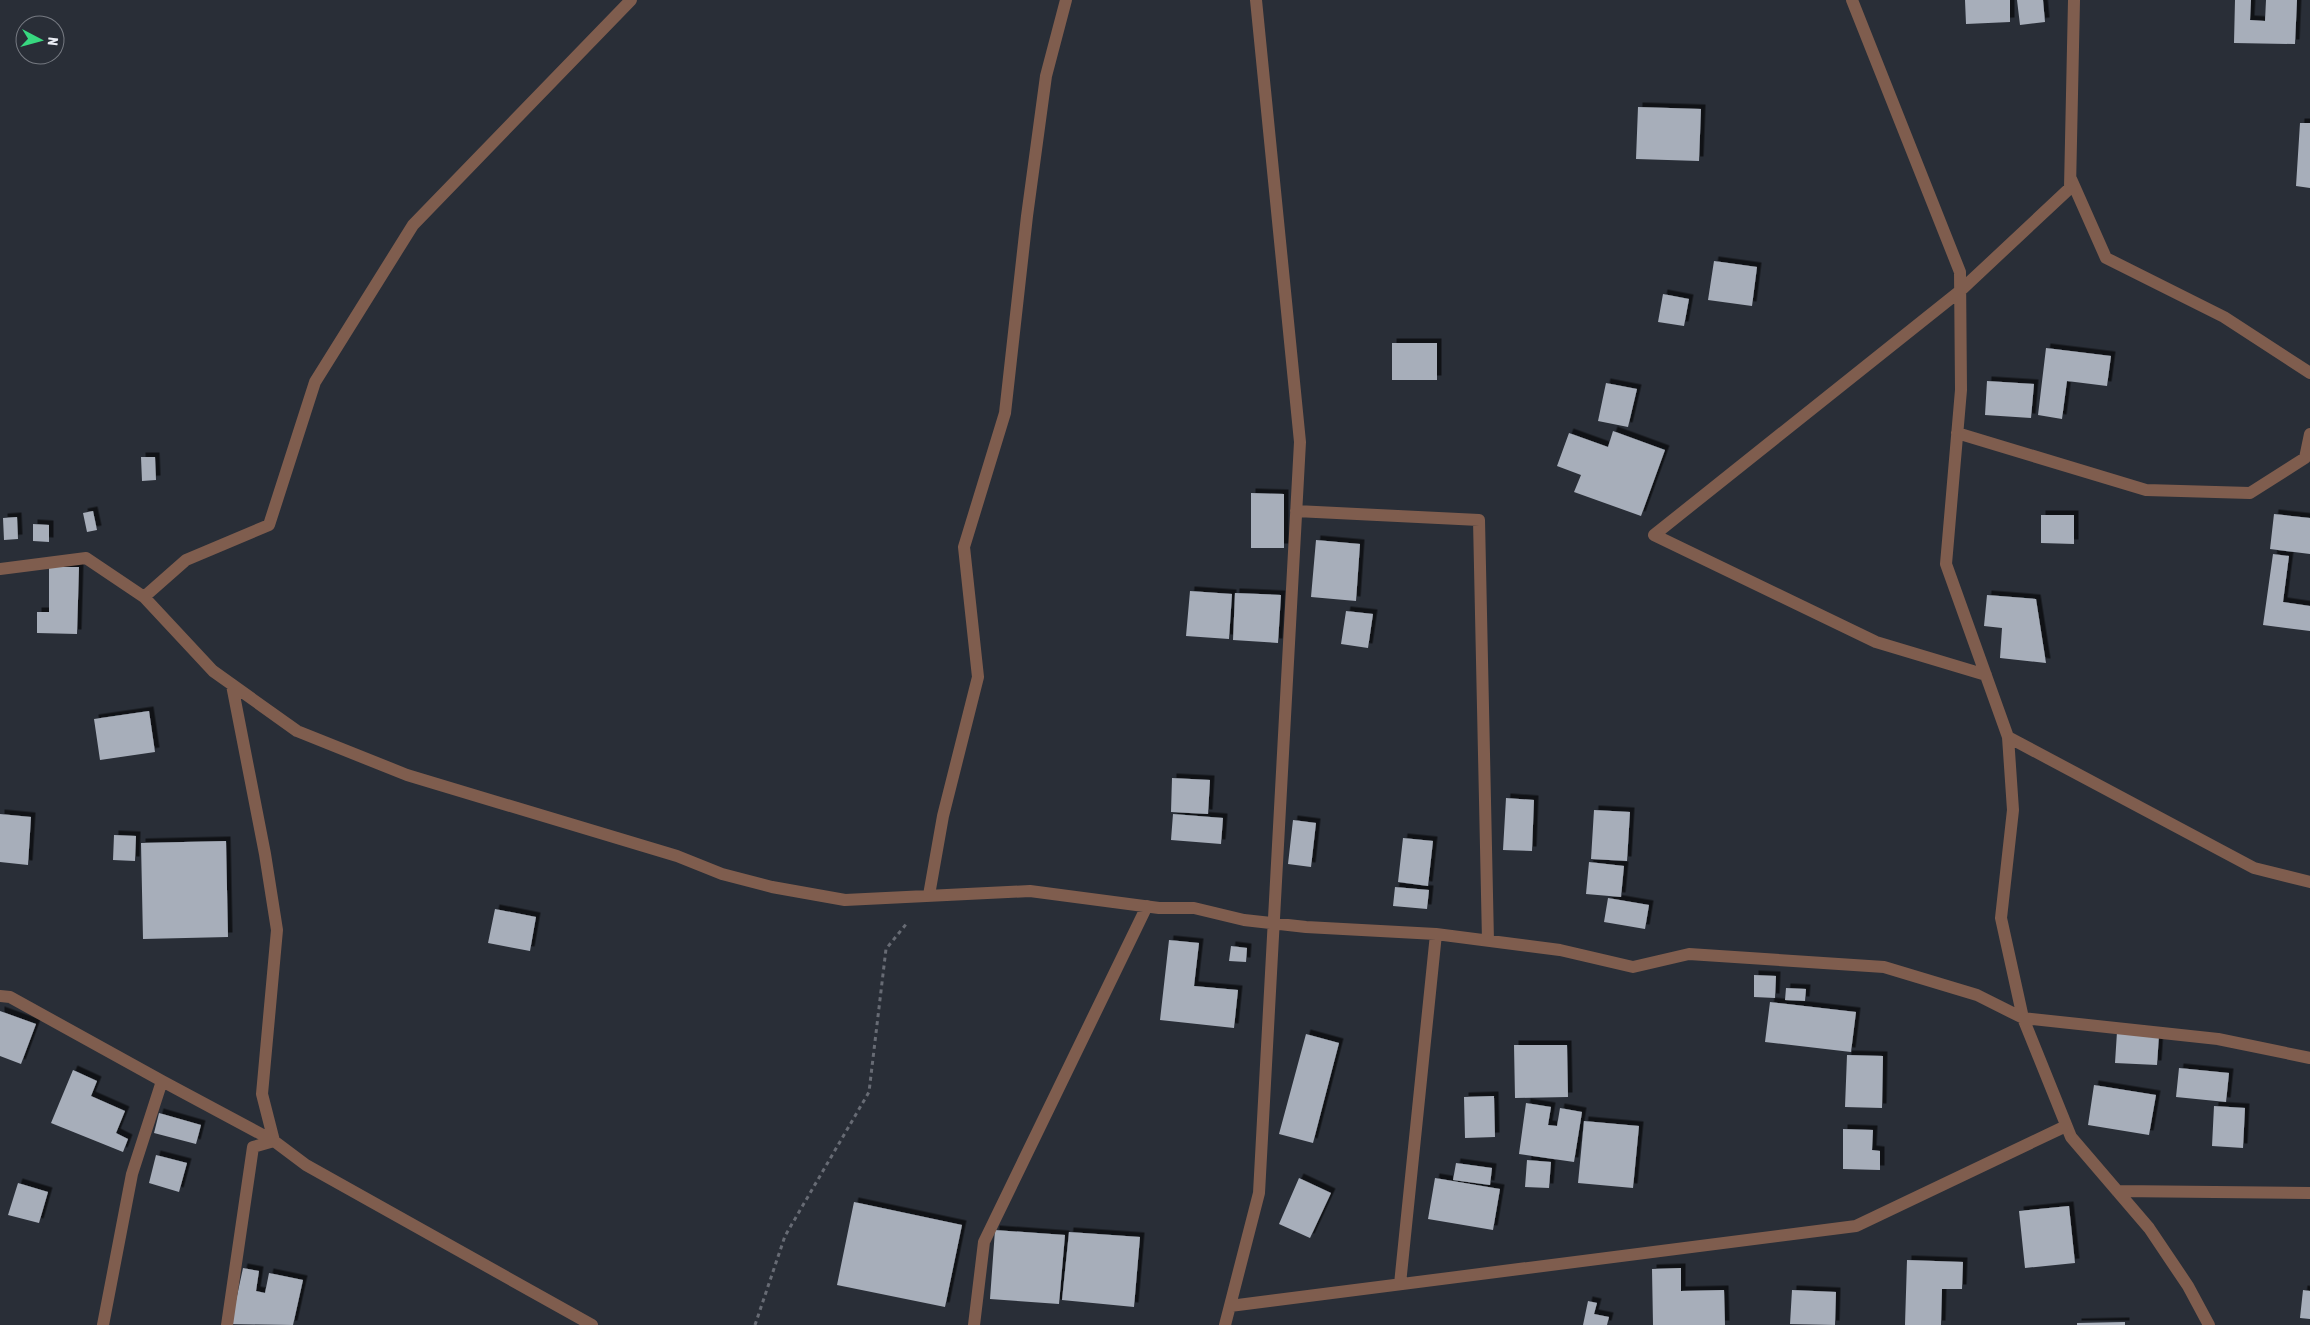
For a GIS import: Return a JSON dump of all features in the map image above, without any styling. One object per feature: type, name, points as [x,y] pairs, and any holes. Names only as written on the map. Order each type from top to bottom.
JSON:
[{"type":"street","points":[[144,596],[186,560],[269,524],[315,382],[413,225],[631,0]]},
{"type":"street","points":[[929,895],[943,816],[978,678],[964,547],[1005,413],[1027,216],[1046,76],[1066,0]]},
{"type":"street","points":[[1225,1325],[1258,1193],[1300,442],[1256,0]]},
{"type":"street","points":[[1852,0],[1960,272],[1961,390],[1946,564],[2008,737],[2013,810],[2001,918],[2023,1018],[2071,1137],[2149,1228],[2188,1286],[2209,1325]]},
{"type":"street","points":[[1986,675],[1876,642],[1654,535],[1960,292],[2070,188],[2074,0]]},
{"type":"street","points":[[2070,177],[2106,258],[2224,317],[2310,373]]},
{"type":"street","points":[[1958,433],[2146,490],[2250,493],[2305,458],[2310,434]]},
{"type":"street","points":[[1296,511],[1478,520],[1488,941]]},
{"type":"street","points":[[0,569],[86,558],[144,596],[196,655],[232,685],[297,731],[407,775],[678,856],[722,874],[772,887],[845,900],[1030,891],[1147,906],[1194,908],[1244,920],[1436,934],[1560,950],[1633,967],[1689,954],[1884,967],[1977,995],[2023,1018],[2218,1039],[2310,1058]]},
{"type":"street","points":[[232,685],[263,844],[277,930],[262,1094],[274,1141]]},
{"type":"street","points":[[2008,737],[2254,868],[2310,882]]},
{"type":"street","points":[[974,1325],[984,1242],[1147,906]]},
{"type":"street","points":[[1400,1284],[1436,934]]},
{"type":"street","points":[[0,996],[10,997],[274,1141],[306,1165],[592,1325]]},
{"type":"street","points":[[104,1325],[132,1174],[162,1081]]},
{"type":"street","points":[[1230,1306],[1856,1226],[2066,1126]]},
{"type":"street","points":[[227,1325],[253,1147],[274,1141]]},
{"type":"street","points":[[2117,1191],[2310,1193]]},
{"type":"path","points":[[756,1325],[785,1236],[869,1092],[886,948],[929,895]]},
{"type":"building","points":[[1965,0],[2010,0],[2010,22],[1966,24]]},
{"type":"building","points":[[2017,0],[2043,0],[2045,22],[2020,25]]},
{"type":"building","points":[[2235,0],[2251,0],[2250,20],[2265,21],[2266,0],[2297,0],[2295,44],[2234,43]]},
{"type":"building","points":[[1638,107],[1701,109],[1699,161],[1636,159]]},
{"type":"building","points":[[2300,123],[2310,123],[2310,188],[2296,186]]},
{"type":"building","points":[[1714,261],[1757,267],[1752,306],[1708,300]]},
{"type":"building","points":[[1663,294],[1689,299],[1684,326],[1658,322]]},
{"type":"building","points":[[1392,343],[1437,343],[1437,380],[1392,380]]},
{"type":"building","points":[[2046,348],[2111,356],[2107,386],[2067,381],[2062,419],[2038,415]]},
{"type":"building","points":[[1987,381],[2034,384],[2031,418],[1985,415]]},
{"type":"building","points":[[1606,383],[1637,389],[1628,427],[1598,421]]},
{"type":"building","points":[[1613,431],[1665,450],[1641,516],[1574,492],[1581,475],[1557,466],[1569,433],[1608,447]]},
{"type":"building","points":[[141,457],[155,457],[156,480],[142,481]]},
{"type":"building","points":[[1251,493],[1284,494],[1284,548],[1251,548]]},
{"type":"building","points":[[93,511],[97,530],[87,532],[83,513]]},
{"type":"building","points":[[2274,514],[2310,518],[2310,554],[2270,549]]},
{"type":"building","points":[[2041,515],[2074,515],[2074,544],[2041,543]]},
{"type":"building","points":[[17,517],[18,539],[4,540],[3,518]]},
{"type":"building","points":[[33,524],[49,525],[49,542],[33,541]]},
{"type":"building","points":[[1316,540],[1360,544],[1356,601],[1311,597]]},
{"type":"building","points":[[2273,554],[2289,556],[2283,602],[2310,606],[2310,631],[2263,625]]},
{"type":"building","points":[[49,567],[79,567],[77,634],[37,633],[37,612],[49,612]]},
{"type":"building","points":[[1190,591],[1232,594],[1229,639],[1186,636]]},
{"type":"building","points":[[1235,593],[1281,595],[1278,643],[1233,640]]},
{"type":"building","points":[[1987,595],[2036,599],[2046,663],[2000,658],[2002,628],[1984,626]]},
{"type":"building","points":[[1346,611],[1373,614],[1368,648],[1341,644]]},
{"type":"building","points":[[149,711],[155,752],[100,760],[94,719]]},
{"type":"building","points":[[1172,778],[1210,780],[1208,814],[1171,812]]},
{"type":"building","points":[[1506,798],[1534,800],[1532,851],[1503,850]]},
{"type":"building","points":[[1594,810],[1630,812],[1627,861],[1591,859]]},
{"type":"building","points":[[0,814],[31,817],[28,865],[0,862]]},
{"type":"building","points":[[1173,814],[1223,818],[1221,844],[1171,840]]},
{"type":"building","points":[[1293,820],[1316,823],[1311,867],[1288,864]]},
{"type":"building","points":[[114,835],[136,836],[135,861],[113,860]]},
{"type":"building","points":[[1403,838],[1433,841],[1428,886],[1398,882]]},
{"type":"building","points":[[226,841],[228,937],[143,939],[141,843]]},
{"type":"building","points":[[1589,862],[1624,866],[1621,897],[1586,894]]},
{"type":"building","points":[[1395,887],[1429,890],[1427,909],[1393,906]]},
{"type":"building","points":[[1608,898],[1649,905],[1645,929],[1604,922]]},
{"type":"building","points":[[495,909],[536,917],[530,951],[488,943]]},
{"type":"building","points":[[1169,940],[1199,943],[1194,986],[1238,990],[1234,1028],[1160,1020]]},
{"type":"building","points":[[1231,946],[1247,948],[1246,962],[1229,961]]},
{"type":"building","points":[[1754,975],[1776,976],[1775,998],[1754,997]]},
{"type":"building","points":[[1786,988],[1806,989],[1805,1001],[1785,1000]]},
{"type":"building","points":[[1770,1002],[1856,1012],[1851,1052],[1765,1042]]},
{"type":"building","points":[[0,1011],[36,1024],[21,1064],[0,1056]]},
{"type":"building","points":[[2117,1032],[2159,1035],[2157,1065],[2115,1063]]},
{"type":"building","points":[[1306,1034],[1339,1043],[1313,1143],[1279,1134]]},
{"type":"building","points":[[1514,1045],[1567,1045],[1568,1097],[1515,1098]]},
{"type":"building","points":[[1847,1055],[1883,1056],[1882,1108],[1845,1107]]},
{"type":"building","points":[[2179,1068],[2229,1073],[2226,1102],[2176,1097]]},
{"type":"building","points":[[73,1070],[97,1081],[91,1096],[125,1111],[116,1133],[128,1139],[123,1152],[51,1123]]},
{"type":"building","points":[[2094,1085],[2156,1095],[2149,1135],[2088,1125]]},
{"type":"building","points":[[1494,1096],[1495,1137],[1465,1138],[1464,1097]]},
{"type":"building","points":[[1526,1103],[1551,1107],[1548,1125],[1557,1126],[1560,1108],[1582,1112],[1574,1162],[1519,1154]]},
{"type":"building","points":[[2214,1106],[2245,1108],[2243,1148],[2212,1146]]},
{"type":"building","points":[[159,1113],[201,1125],[196,1144],[154,1133]]},
{"type":"building","points":[[1584,1121],[1639,1126],[1633,1188],[1578,1183]]},
{"type":"building","points":[[1843,1129],[1873,1130],[1872,1150],[1880,1151],[1880,1170],[1843,1169]]},
{"type":"building","points":[[156,1155],[187,1163],[179,1192],[149,1183]]},
{"type":"building","points":[[1527,1160],[1551,1162],[1549,1188],[1525,1187]]},
{"type":"building","points":[[1456,1163],[1492,1168],[1490,1185],[1453,1180]]},
{"type":"building","points":[[1299,1178],[1331,1193],[1310,1238],[1279,1224]]},
{"type":"building","points":[[1435,1178],[1500,1189],[1493,1230],[1428,1219]]},
{"type":"building","points":[[18,1183],[48,1192],[39,1223],[8,1215]]},
{"type":"building","points":[[854,1202],[962,1225],[945,1307],[837,1285]]},
{"type":"building","points":[[2069,1206],[2075,1263],[2025,1268],[2019,1211]]},
{"type":"building","points":[[995,1230],[1065,1235],[1059,1304],[990,1299]]},
{"type":"building","points":[[1069,1232],[1140,1237],[1134,1307],[1062,1300]]},
{"type":"building","points":[[1907,1260],[1963,1262],[1962,1289],[1942,1289],[1941,1325],[1905,1325]]},
{"type":"building","points":[[243,1268],[259,1271],[256,1291],[265,1293],[269,1273],[303,1280],[293,1325],[231,1324]]},
{"type":"building","points":[[1681,1268],[1681,1291],[1724,1290],[1725,1325],[1653,1325],[1652,1269]]},
{"type":"building","points":[[1792,1290],[1836,1292],[1835,1325],[1790,1324]]},
{"type":"building","points":[[2303,1290],[2310,1291],[2310,1319],[2300,1318]]},
{"type":"building","points":[[1588,1301],[1597,1303],[1594,1314],[1609,1317],[1607,1325],[1583,1325]]},
{"type":"building","points":[[2125,1322],[2125,1325],[2077,1325],[2077,1323]]}]
